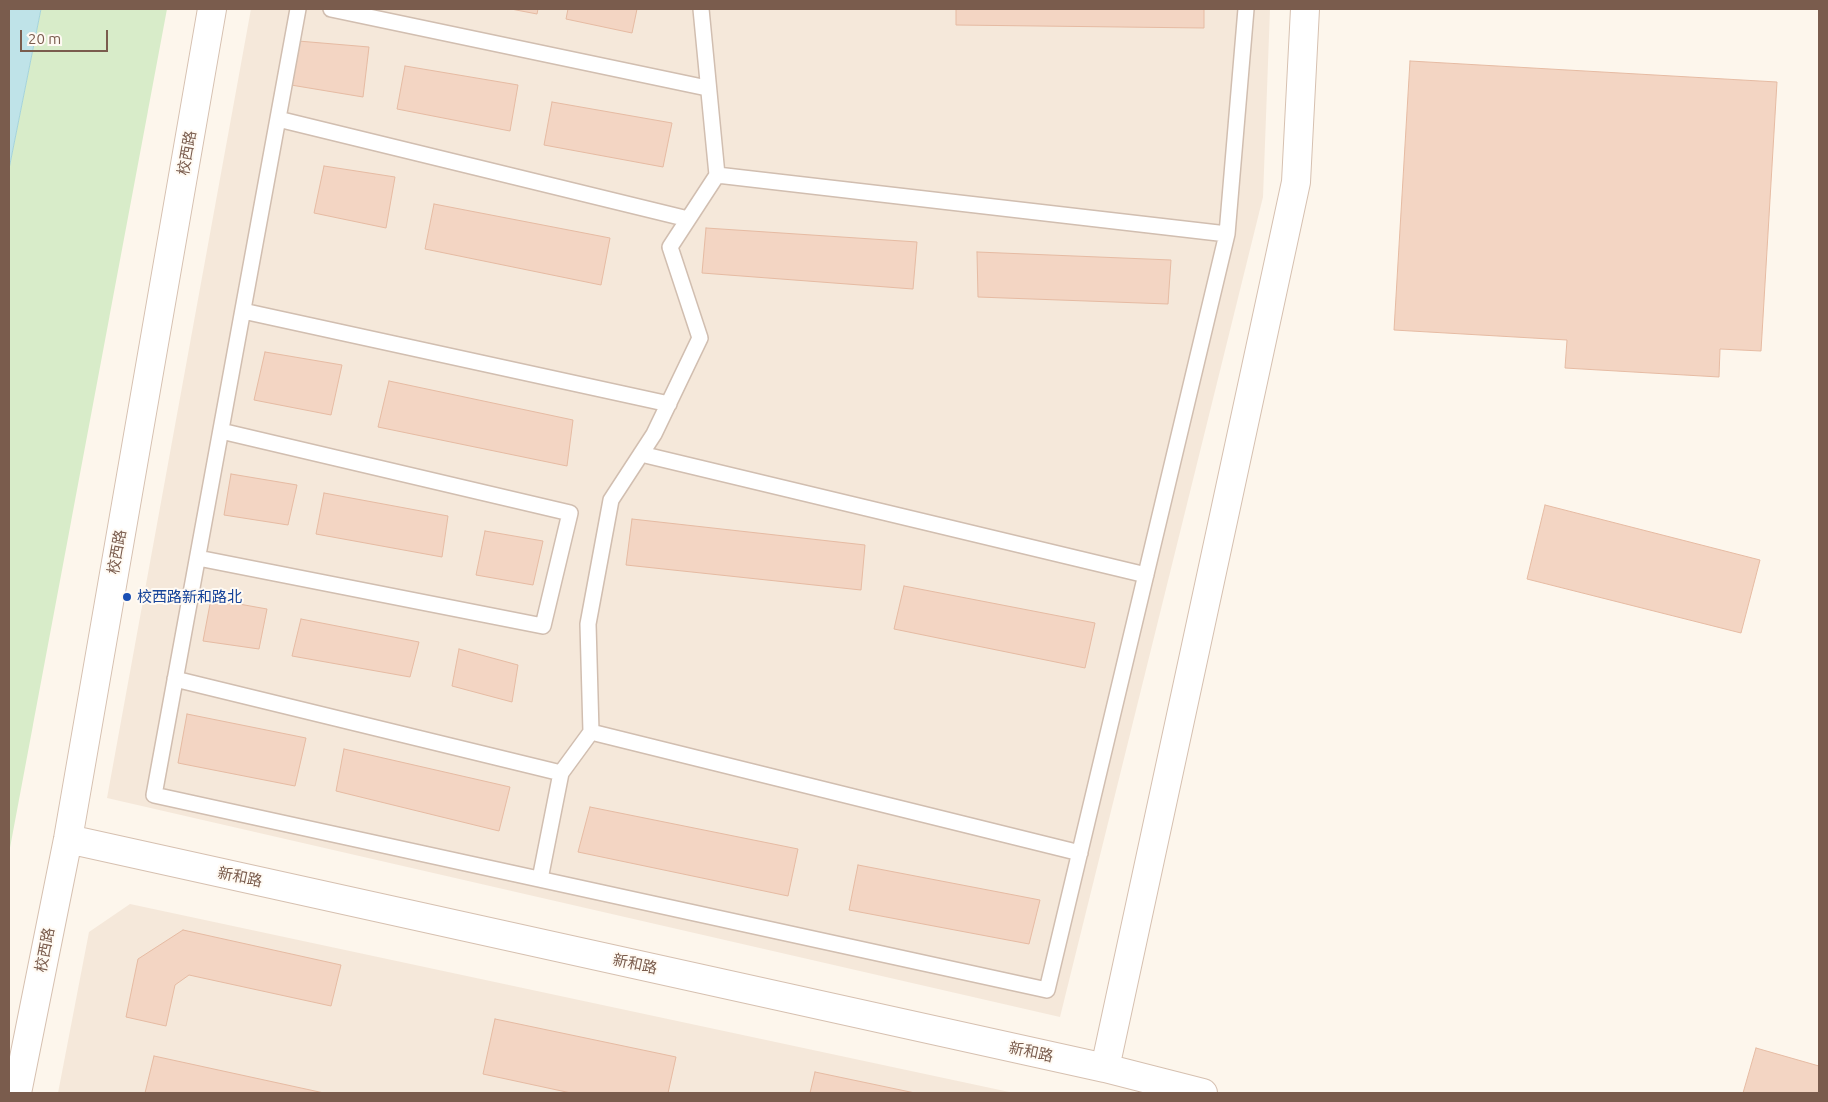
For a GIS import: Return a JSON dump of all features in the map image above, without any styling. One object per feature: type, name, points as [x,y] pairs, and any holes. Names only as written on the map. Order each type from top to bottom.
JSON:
[{"type":"street","name":"校西路","points":[[17,1093],[68,839],[212,9]]},
{"type":"street","points":[[1105,1068],[1296,182],[1305,9]]},
{"type":"street","name":"新和路","points":[[68,839],[1105,1068],[1203,1093]]},
{"type":"lane","points":[[298,9],[154,795],[1047,990],[1227,234],[1246,9]]},
{"type":"lane","points":[[331,9],[708,88]]},
{"type":"lane","points":[[540,879],[560,772],[591,732],[588,624],[611,500],[654,434],[700,338],[670,248],[717,175],[701,9]]},
{"type":"lane","points":[[278,120],[688,220]]},
{"type":"lane","points":[[717,175],[1227,234]]},
{"type":"lane","points":[[243,311],[669,404]]},
{"type":"lane","points":[[198,558],[543,626],[570,513],[221,431]]},
{"type":"lane","points":[[641,454],[1146,575]]},
{"type":"lane","points":[[175,679],[560,772]]},
{"type":"lane","points":[[591,732],[1080,853]]},
{"type":"shaded area","points":[[251,9],[1270,9],[1263,197],[1060,1017],[107,798]]},
{"type":"shaded area","points":[[130,904],[1014,1093],[58,1093],[89,932]]},
{"type":"green space","points":[[41,9],[167,9],[9,853],[9,169]]},
{"type":"water","points":[[9,9],[41,9],[9,169]]},
{"type":"building","points":[[511,9],[538,9],[537,14]]},
{"type":"building","points":[[568,9],[637,9],[632,33],[566,19]]},
{"type":"building","points":[[956,9],[1204,9],[1204,28],[956,25]]},
{"type":"building","points":[[298,41],[369,47],[363,97],[291,85]]},
{"type":"building","points":[[1410,61],[1777,82],[1761,351],[1720,349],[1719,377],[1565,368],[1567,340],[1394,330]]},
{"type":"building","points":[[405,66],[518,85],[510,131],[397,109]]},
{"type":"building","points":[[552,102],[672,123],[663,167],[544,145]]},
{"type":"building","points":[[324,166],[395,177],[386,228],[314,213]]},
{"type":"building","points":[[434,204],[610,238],[601,285],[425,249]]},
{"type":"building","points":[[706,228],[917,242],[913,289],[702,273]]},
{"type":"building","points":[[977,252],[1171,260],[1168,304],[978,297]]},
{"type":"building","points":[[265,352],[342,365],[331,415],[254,400]]},
{"type":"building","points":[[389,381],[573,420],[567,466],[378,427]]},
{"type":"building","points":[[231,474],[297,485],[288,525],[224,515]]},
{"type":"building","points":[[324,493],[448,516],[442,557],[316,534]]},
{"type":"building","points":[[1545,505],[1760,560],[1741,633],[1527,579]]},
{"type":"building","points":[[632,519],[865,545],[861,590],[626,565]]},
{"type":"building","points":[[485,531],[543,541],[533,585],[476,575]]},
{"type":"building","points":[[904,586],[1095,623],[1085,668],[894,629]]},
{"type":"building","points":[[211,599],[267,609],[259,649],[203,641]]},
{"type":"building","points":[[301,619],[419,642],[410,677],[292,656]]},
{"type":"building","points":[[459,649],[518,665],[512,702],[452,686]]},
{"type":"building","points":[[187,714],[306,738],[295,786],[178,763]]},
{"type":"building","points":[[344,749],[510,787],[499,831],[336,791]]},
{"type":"building","points":[[590,807],[798,849],[788,896],[578,852]]},
{"type":"building","points":[[858,865],[1040,900],[1029,944],[849,910]]},
{"type":"building","points":[[183,930],[341,965],[331,1006],[189,975],[175,985],[166,1026],[126,1017],[138,959]]},
{"type":"building","points":[[495,1019],[676,1057],[668,1093],[571,1093],[483,1074]]},
{"type":"building","points":[[1756,1048],[1819,1066],[1819,1093],[1743,1093]]},
{"type":"building","points":[[154,1056],[324,1093],[145,1093]]},
{"type":"building","points":[[815,1072],[915,1093],[810,1093]]},
{"type":"place","name":"校西路新和路北","points":[[127,597]]}]
